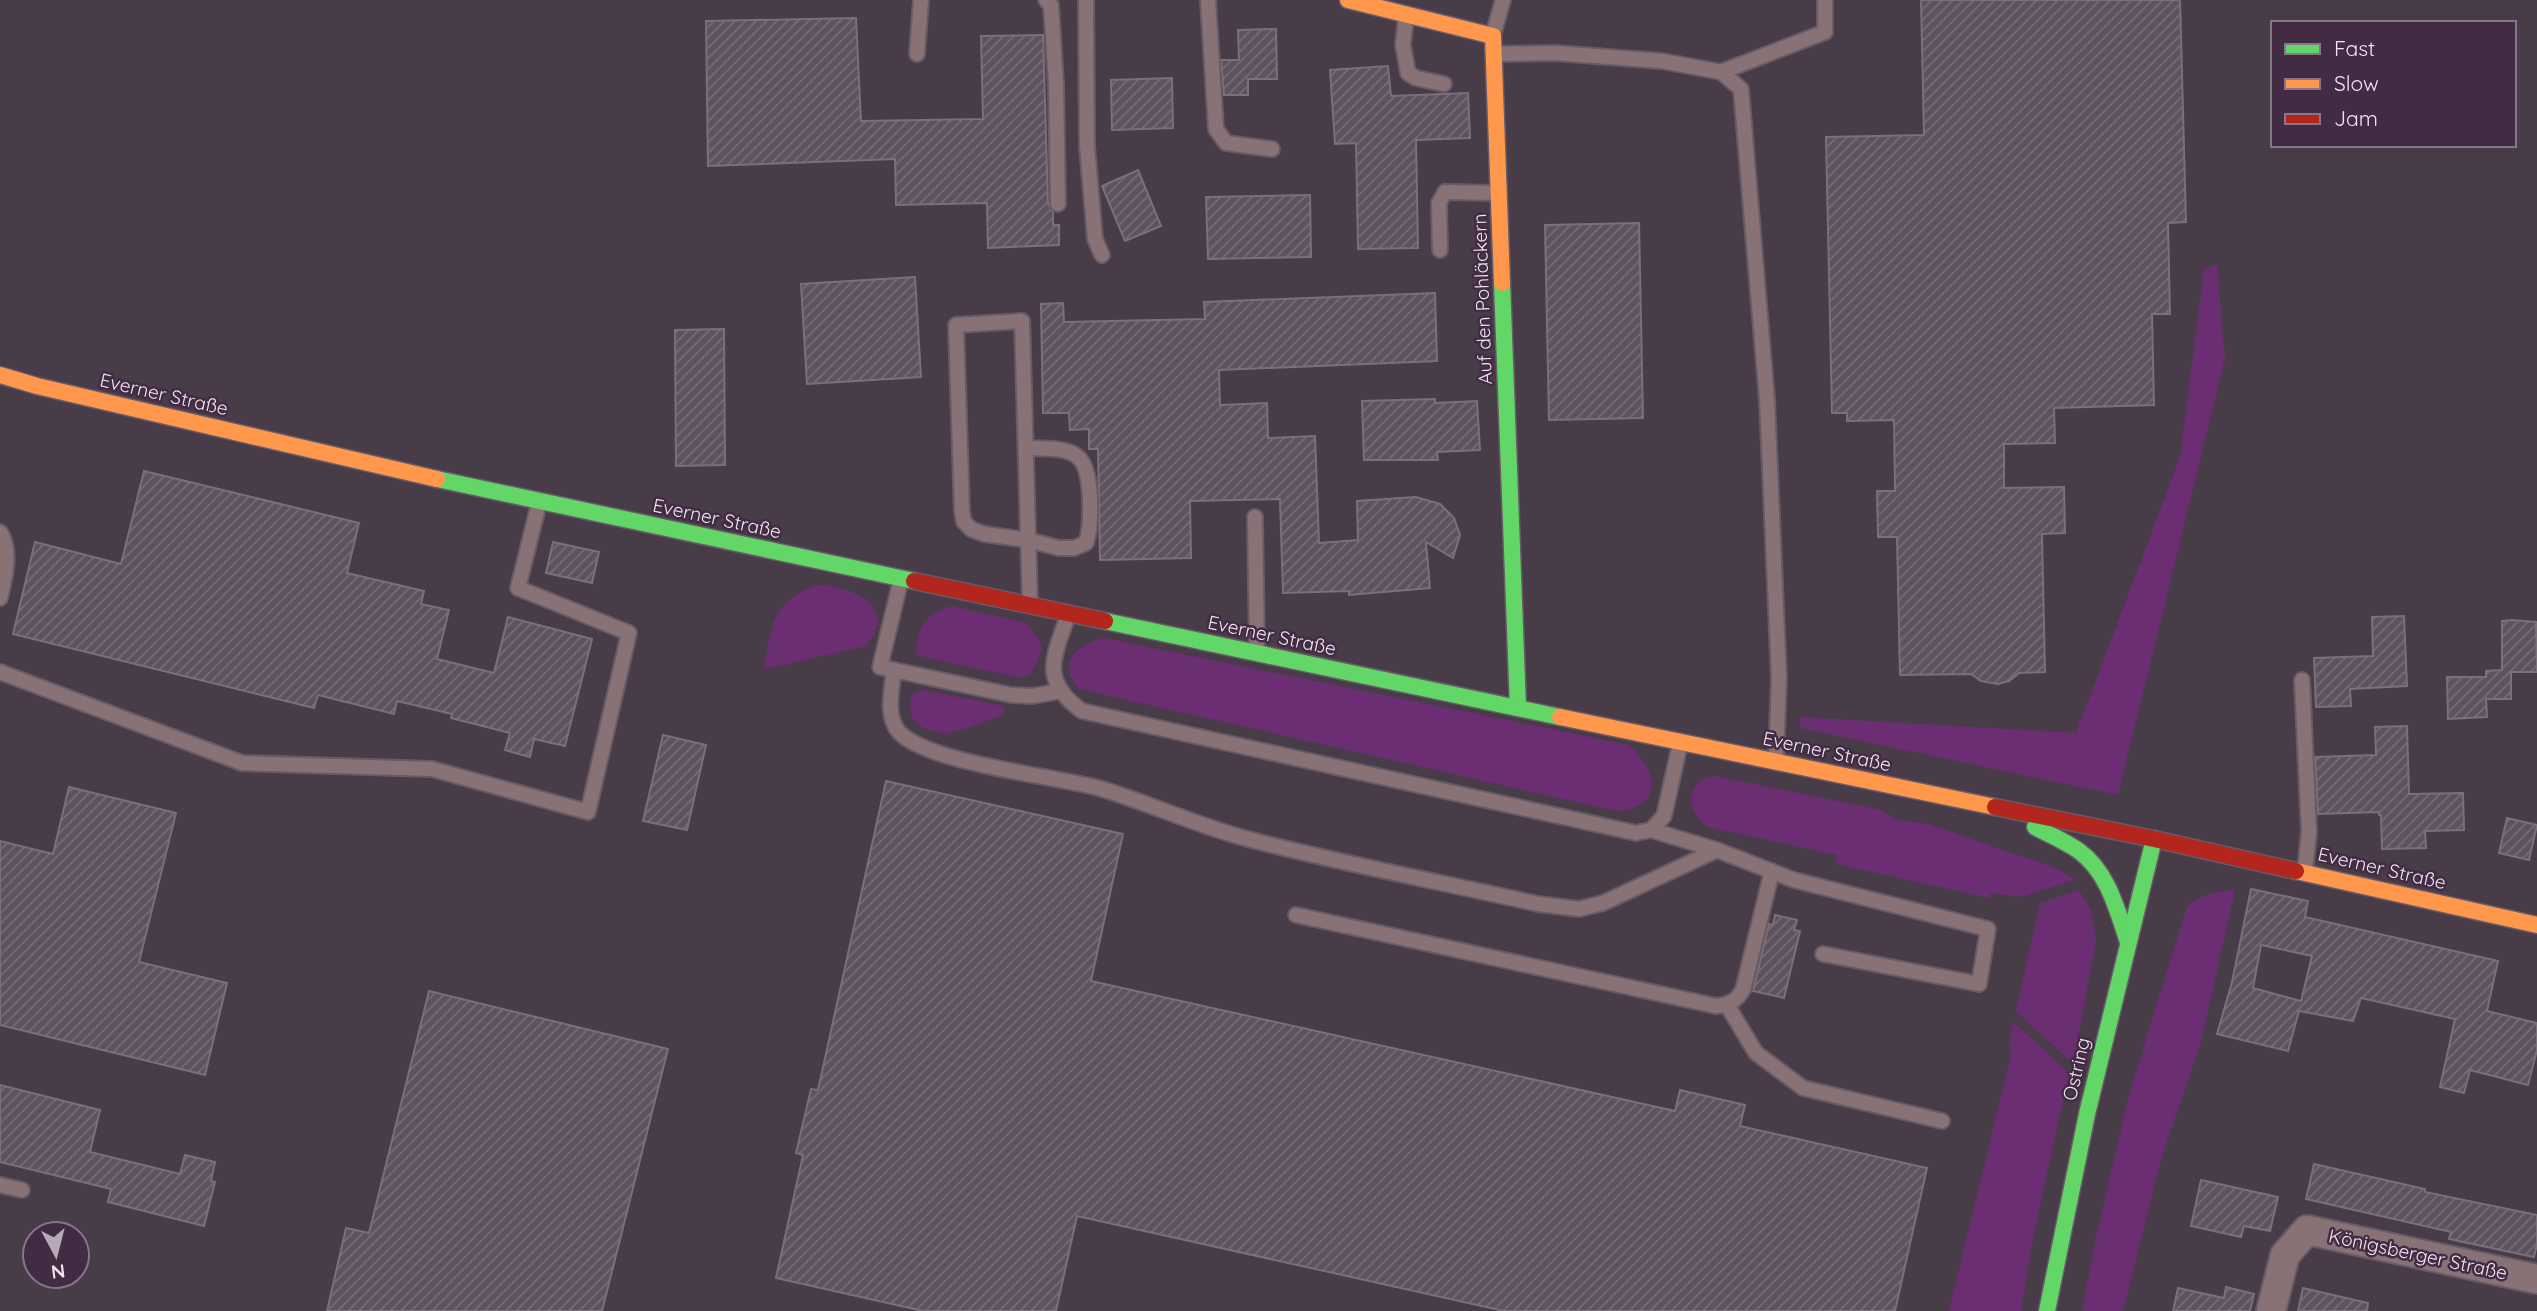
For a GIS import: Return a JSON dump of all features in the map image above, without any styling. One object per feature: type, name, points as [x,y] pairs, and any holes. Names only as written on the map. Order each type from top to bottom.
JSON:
[{"type":"street","points":[[1348,0],[1493,36]]},
{"type":"street","name":"Auf den Pohläckern","points":[[1493,36],[1518,708]]},
{"type":"street","name":"Everner Straße","points":[[0,375],[37,386],[540,502],[2154,839],[2537,925]]},
{"type":"street","points":[[1999,807],[2082,852],[2099,871],[2114,902],[2128,942]]},
{"type":"street","name":"Ostring","points":[[2047,1311],[2076,1165],[2154,839]]},
{"type":"street","name":"Königsberger Straße","points":[[2271,1311],[2285,1255],[2306,1230],[2537,1279]]},
{"type":"lane","points":[[917,54],[921,0]]},
{"type":"lane","points":[[1046,0],[1051,5],[1056,84],[1058,204]]},
{"type":"lane","points":[[1086,0],[1087,146],[1095,239],[1102,255]]},
{"type":"lane","points":[[1208,0],[1216,129],[1226,143],[1272,149]]},
{"type":"lane","points":[[1493,36],[1503,0]]},
{"type":"lane","points":[[1721,72],[1825,32],[1825,0]]},
{"type":"lane","points":[[1406,14],[1403,45],[1408,73],[1416,78],[1444,83]]},
{"type":"lane","points":[[1494,54],[1555,53],[1662,61],[1721,72],[1741,89],[1767,400],[1779,678],[1776,761]]},
{"type":"lane","points":[[1440,250],[1439,202],[1445,191],[1499,194]]},
{"type":"lane","points":[[1026,448],[1062,450],[1078,456],[1087,471],[1090,532],[1086,543],[1074,548],[1059,548],[1028,540],[984,534],[971,530],[964,522],[956,325],[1022,321],[1026,448],[1028,540],[1030,605]]},
{"type":"lane","points":[[0,671],[242,763],[432,769],[588,812],[629,633],[518,588],[540,502]]},
{"type":"lane","points":[[1255,517],[1257,653]]},
{"type":"lane","points":[[0,532],[6,541],[5,578],[0,598]]},
{"type":"lane","points":[[901,578],[880,667],[1011,695],[1033,696],[1060,691]]},
{"type":"lane","points":[[1069,613],[1052,663],[1055,684],[1068,700],[1082,710],[1636,833],[1651,830],[1717,850],[1828,891],[1988,929],[1979,984],[1823,954]]},
{"type":"lane","points":[[894,670],[891,717],[899,732],[926,750],[1100,789],[1246,839],[1511,898],[1579,909],[1603,904],[1717,850]]},
{"type":"lane","points":[[2302,680],[2309,832],[2304,871]]},
{"type":"lane","points":[[1651,830],[1664,816],[1681,742]]},
{"type":"lane","points":[[1296,915],[1716,1006],[1727,1005],[1743,990],[1772,871]]},
{"type":"lane","points":[[1727,1005],[1756,1053],[1803,1088],[1942,1121]]},
{"type":"lane","points":[[0,1185],[22,1190]]},
{"type":"shaded area","points":[[2217,264],[2225,358],[2118,795],[1800,728],[1800,717],[2076,733],[2180,457],[2204,269]]},
{"type":"shaded area","points":[[817,585],[844,589],[867,601],[874,609],[877,620],[875,632],[866,646],[764,669],[772,628],[782,607],[790,599]]},
{"type":"shaded area","points":[[952,606],[1026,623],[1039,639],[1042,649],[1032,673],[1022,678],[915,655],[924,623],[934,614]]},
{"type":"shaded area","points":[[1104,638],[1629,745],[1639,755],[1650,776],[1649,796],[1632,809],[1616,811],[1079,689],[1069,671],[1072,656],[1085,645]]},
{"type":"shaded area","points":[[923,690],[1003,706],[1004,711],[1002,715],[961,730],[934,732],[920,726],[910,710],[913,694]]},
{"type":"shaded area","points":[[1714,776],[1882,810],[1897,820],[1928,824],[2061,870],[2075,880],[2021,897],[1991,893],[1989,898],[1836,864],[1837,855],[1708,827],[1695,814],[1692,798],[1697,784]]},
{"type":"shaded area","points":[[2079,890],[2091,911],[2096,942],[2073,1064],[2016,1011],[2040,903]]},
{"type":"shaded area","points":[[2235,890],[2202,1038],[2161,1159],[2123,1311],[2082,1311],[2130,1091],[2187,907],[2203,896]]},
{"type":"shaded area","points":[[2013,1021],[2069,1073],[2033,1237],[2021,1311],[1949,1311],[2012,1051],[2009,1049]]},
{"type":"building","points":[[1921,0],[2180,0],[2186,222],[2168,223],[2170,314],[2152,314],[2154,405],[2054,408],[2055,443],[2004,444],[2004,488],[2064,487],[2065,533],[2042,534],[2045,672],[2019,673],[2009,681],[1998,684],[1981,681],[1971,674],[1900,675],[1897,537],[1878,537],[1877,491],[1895,491],[1894,420],[1847,421],[1847,413],[1832,413],[1826,137],[1924,135]]},
{"type":"building","points":[[856,18],[861,121],[983,119],[981,36],[1043,35],[1048,204],[1053,212],[1053,225],[1059,225],[1059,245],[988,248],[987,203],[896,205],[895,159],[708,166],[706,21]]},
{"type":"building","points":[[1276,29],[1277,79],[1248,79],[1248,95],[1224,95],[1221,60],[1239,60],[1238,30]]},
{"type":"building","points":[[1388,66],[1391,96],[1468,93],[1470,138],[1416,140],[1418,248],[1358,249],[1356,143],[1335,144],[1330,70]]},
{"type":"building","points":[[1172,78],[1173,128],[1112,130],[1111,80]]},
{"type":"building","points":[[1138,170],[1161,226],[1125,241],[1102,186]]},
{"type":"building","points":[[1310,195],[1311,257],[1208,259],[1206,197]]},
{"type":"building","points":[[1639,223],[1643,418],[1549,420],[1545,225]]},
{"type":"building","points":[[915,277],[921,377],[807,384],[801,284]]},
{"type":"building","points":[[1435,293],[1437,361],[1219,370],[1220,405],[1267,403],[1268,438],[1315,436],[1319,543],[1358,540],[1357,501],[1416,497],[1440,504],[1454,518],[1460,535],[1453,558],[1426,542],[1430,588],[1349,595],[1349,591],[1283,593],[1280,499],[1190,501],[1191,558],[1100,560],[1098,449],[1089,449],[1089,429],[1070,430],[1069,413],[1043,413],[1041,304],[1063,303],[1064,322],[1205,319],[1204,302]]},
{"type":"building","points":[[724,329],[725,465],[676,466],[675,330]]},
{"type":"building","points":[[1435,399],[1435,403],[1477,401],[1480,450],[1437,452],[1438,460],[1364,460],[1362,401]]},
{"type":"building","points":[[144,471],[359,523],[347,573],[424,591],[421,604],[449,610],[437,659],[494,673],[508,617],[592,639],[565,746],[534,739],[530,757],[505,750],[510,733],[451,718],[452,714],[397,701],[394,714],[318,695],[314,708],[13,634],[35,542],[121,564]]},
{"type":"building","points":[[553,542],[599,552],[592,583],[546,573]]},
{"type":"building","points":[[2404,616],[2407,686],[2350,689],[2351,706],[2316,707],[2314,658],[2373,656],[2372,617]]},
{"type":"building","points":[[2502,621],[2536,622],[2537,672],[2511,672],[2511,699],[2486,699],[2487,717],[2448,719],[2447,677],[2486,677],[2486,671],[2502,670]]},
{"type":"building","points":[[2407,726],[2409,794],[2463,793],[2464,830],[2425,831],[2426,848],[2382,849],[2379,812],[2318,814],[2315,757],[2376,755],[2375,727]]},
{"type":"building","points":[[663,735],[706,745],[687,830],[643,821]]},
{"type":"building","points":[[886,781],[1123,834],[1091,981],[1675,1111],[1680,1090],[1745,1105],[1740,1126],[1927,1168],[1895,1311],[1504,1311],[1077,1216],[1056,1311],[923,1311],[776,1278],[803,1155],[796,1153],[811,1089],[818,1090]]},
{"type":"building","points":[[69,787],[176,813],[139,962],[227,983],[205,1075],[0,1025],[0,841],[53,854]]},
{"type":"building","points":[[2507,818],[2537,825],[2529,860],[2499,853]]},
{"type":"building","points":[[2251,889],[2308,901],[2305,917],[2498,961],[2487,1011],[2537,1023],[2537,1050],[2528,1085],[2470,1070],[2464,1093],[2440,1087],[2455,1019],[2361,998],[2353,1021],[2299,1011],[2288,1051],[2217,1034],[2232,982]],"holes":[[[2261,945],[2312,956],[2301,1001],[2253,988]]]},
{"type":"building","points":[[1775,915],[1797,920],[1794,930],[1800,931],[1784,998],[1753,991],[1769,924],[1773,925]]},
{"type":"building","points":[[429,991],[668,1049],[602,1311],[327,1311],[346,1228],[369,1233]]},
{"type":"building","points":[[0,1085],[100,1110],[90,1152],[180,1174],[185,1155],[215,1162],[211,1181],[215,1182],[204,1226],[108,1202],[111,1189],[0,1162]]},
{"type":"building","points":[[2314,1164],[2425,1189],[2425,1192],[2537,1215],[2534,1257],[2449,1239],[2451,1232],[2306,1199]]},
{"type":"building","points":[[2201,1180],[2278,1197],[2270,1231],[2244,1226],[2241,1237],[2191,1226]]},
{"type":"building","points":[[2226,1287],[2254,1294],[2250,1311],[2173,1311],[2178,1288],[2224,1298]]},
{"type":"building","points":[[2303,1288],[2368,1303],[2367,1311],[2298,1311]]},
{"type":"traffic: fast","points":[[1502,283],[1518,708]]},
{"type":"traffic: fast","points":[[437,479],[914,581]]},
{"type":"traffic: fast","points":[[1105,621],[1560,717]]},
{"type":"traffic: fast","points":[[2035,827],[2063,841],[2089,860],[2110,892],[2128,942]]},
{"type":"traffic: fast","points":[[2047,1311],[2087,1114],[2154,839]]},
{"type":"traffic: slow","points":[[1348,0],[1493,36],[1502,283]]},
{"type":"traffic: slow","points":[[0,375],[37,386],[437,479]]},
{"type":"traffic: slow","points":[[1560,717],[1995,807]]},
{"type":"traffic: slow","points":[[2296,871],[2537,925]]},
{"type":"traffic: jam","points":[[914,581],[1105,621]]},
{"type":"traffic: jam","points":[[1995,807],[2296,871]]}]
